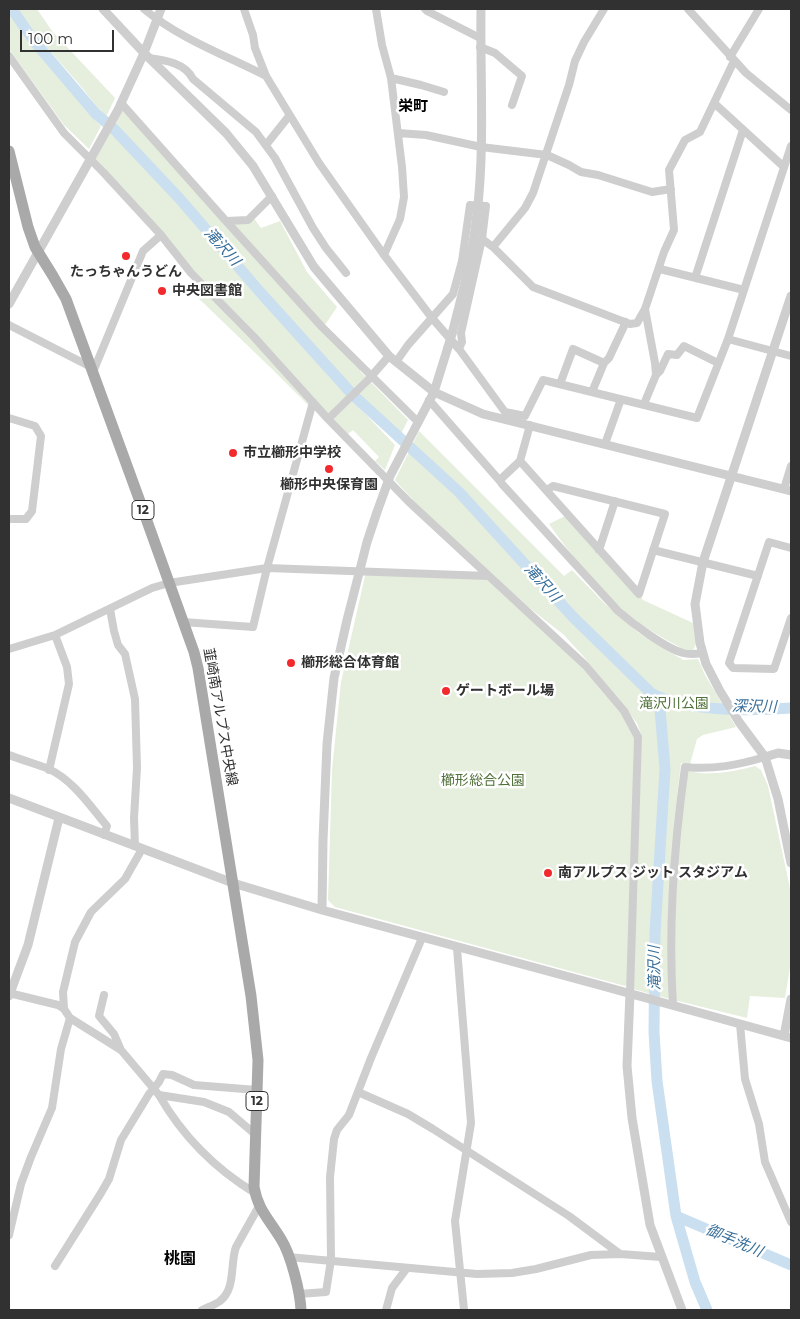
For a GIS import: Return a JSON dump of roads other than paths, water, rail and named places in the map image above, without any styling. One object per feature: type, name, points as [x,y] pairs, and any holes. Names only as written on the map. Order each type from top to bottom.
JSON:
[{"type":"main road","name":"韮崎南アルプス中央線","points":[[9,151],[28,226],[38,253],[66,299],[198,668],[251,996],[257,1051],[255,1193],[259,1206],[281,1238],[299,1294],[301,1310]]},
{"type":"street","points":[[103,9],[226,133],[253,166],[314,267],[392,359],[434,392],[483,414],[788,490],[791,466]]},
{"type":"street","points":[[144,9],[157,20],[201,45],[266,76]]},
{"type":"street","points":[[9,304],[147,55],[162,9]]},
{"type":"street","points":[[244,9],[254,35],[255,48],[266,76],[319,163],[384,255],[432,318],[459,349],[505,412],[525,416],[544,380],[698,418],[728,340],[791,146]]},
{"type":"street","points":[[376,9],[382,45],[391,78],[404,197],[400,219],[384,255]]},
{"type":"street","points":[[425,9],[480,42],[522,76],[512,105]]},
{"type":"street","points":[[322,910],[327,744],[334,678],[359,571],[370,534],[390,478],[434,392],[452,334],[471,257],[478,206],[481,147],[481,9]]},
{"type":"street","points":[[494,247],[525,208],[533,192],[570,85],[575,61],[604,9]]},
{"type":"street","points":[[688,9],[732,59],[791,110]]},
{"type":"street","points":[[482,240],[494,247],[534,287],[630,324],[637,322],[645,309],[660,269],[664,252],[674,230],[669,170],[672,162],[685,140],[700,132],[732,59],[760,9]]},
{"type":"street","points":[[147,55],[177,64],[189,72],[193,79],[256,132],[266,145],[313,228],[346,273]]},
{"type":"street","points":[[9,56],[64,133],[90,158],[160,235],[191,273],[314,402],[332,416],[426,518],[586,666],[624,711],[638,737],[632,994],[627,1066],[632,1118],[650,1226],[682,1310]]},
{"type":"street","points":[[391,78],[421,84],[444,92]]},
{"type":"street","points":[[714,103],[784,167]]},
{"type":"street","points":[[119,106],[369,378],[417,425]]},
{"type":"street","points":[[266,145],[289,116]]},
{"type":"street","points":[[695,278],[743,130]]},
{"type":"street","points":[[398,133],[426,135],[481,147],[546,155],[581,172],[598,175],[652,192],[671,189]]},
{"type":"street","points":[[226,221],[248,220],[272,196]]},
{"type":"street","points":[[332,416],[369,378],[408,345],[453,294],[462,261],[470,205],[486,206],[482,240],[459,349]]},
{"type":"street","points":[[9,325],[92,370],[143,251],[160,235]]},
{"type":"street","points":[[660,269],[744,290]]},
{"type":"street","points":[[791,296],[703,562],[695,604],[700,643],[706,664],[742,726],[764,757],[778,799],[791,863]]},
{"type":"street","points":[[645,309],[656,375]]},
{"type":"street","points":[[592,392],[604,363],[609,358],[626,322]]},
{"type":"street","points":[[728,340],[791,356]]},
{"type":"street","points":[[644,404],[656,375],[668,354],[678,355],[684,346],[718,363]]},
{"type":"street","points":[[560,384],[573,349],[604,363]]},
{"type":"street","points":[[605,444],[621,399]]},
{"type":"street","points":[[429,400],[618,611],[634,624],[684,654],[703,653]]},
{"type":"street","points":[[183,622],[253,627],[267,568],[314,402]]},
{"type":"street","points":[[9,418],[35,426],[41,436],[32,510],[26,519],[9,519]]},
{"type":"street","points":[[500,481],[520,461],[530,426]]},
{"type":"street","points":[[520,461],[639,594],[665,514],[552,486],[547,490]]},
{"type":"street","points":[[599,550],[615,502]]},
{"type":"street","points":[[791,548],[769,542],[729,663],[733,668],[774,669],[791,618]]},
{"type":"street","points":[[653,550],[758,576]]},
{"type":"street","points":[[9,649],[55,635],[152,588],[169,583],[267,568],[488,576]]},
{"type":"street","points":[[64,1009],[63,992],[75,942],[91,912],[125,879],[138,848],[134,818],[137,768],[135,699],[124,654],[118,645],[114,631],[110,609]]},
{"type":"street","points":[[50,770],[69,684],[67,666],[55,635]]},
{"type":"street","points":[[671,1005],[672,919],[679,806],[685,767],[713,768],[732,766],[778,753],[791,755]]},
{"type":"street","points":[[9,755],[61,776],[108,826],[104,835]]},
{"type":"street","points":[[9,798],[233,883],[457,948],[787,1037],[791,999]]},
{"type":"street","points":[[59,818],[28,945],[9,994],[58,1005],[64,1009],[70,1018],[121,1050],[160,1095],[169,1112],[198,1148],[223,1171],[255,1193]]},
{"type":"street","points":[[299,1294],[326,1292],[331,1260],[331,1151],[337,1130],[348,1114],[358,1092],[422,938]]},
{"type":"street","points":[[457,948],[471,1123],[456,1221],[464,1310]]},
{"type":"street","points":[[104,995],[100,1016],[114,1034],[121,1050]]},
{"type":"street","points":[[9,1235],[21,1184],[52,1108],[61,1049],[70,1018]]},
{"type":"street","points":[[740,1024],[745,1079],[758,1124],[765,1162],[791,1222]]},
{"type":"street","points":[[55,1266],[109,1179],[121,1140],[163,1074],[172,1075],[194,1086],[257,1090]]},
{"type":"street","points":[[204,1102],[209,1087]]},
{"type":"street","points":[[358,1092],[408,1114],[569,1216],[620,1254]]},
{"type":"street","points":[[160,1095],[204,1102],[229,1112],[256,1135]]},
{"type":"street","points":[[202,1310],[221,1300],[226,1295],[230,1284],[236,1247],[259,1206]]},
{"type":"street","points":[[288,1257],[460,1273],[512,1273],[591,1255],[620,1254],[661,1257]]},
{"type":"street","points":[[386,1310],[392,1288],[407,1268]]},
{"type":"waterway","name":"滝沢川","points":[[12,9],[34,41],[96,114],[113,128],[179,198],[260,292],[353,395],[459,492],[573,617],[651,693],[682,704],[700,707],[739,710],[791,708]]},
{"type":"waterway","name":"滝沢川","points":[[659,697],[665,769],[655,933],[654,1032],[657,1081],[676,1216],[695,1282],[707,1310]]},
{"type":"waterway","name":"御手洗川","points":[[676,1216],[791,1265]]},
{"type":"place","name":"たっちゃんうどん","points":[[126,256]]},
{"type":"place","name":"中央図書館","points":[[162,291]]},
{"type":"place","name":"市立櫛形中学校","points":[[233,453]]},
{"type":"place","name":"櫛形中央保育園","points":[[329,469]]},
{"type":"place","name":"櫛形総合体育館","points":[[291,663]]},
{"type":"place","name":"ゲートボール場","points":[[446,691]]},
{"type":"place","name":"南アルプス ジット スタジアム","points":[[548,873]]},
{"type":"district","name":"栄町","points":[[413,107]]},
{"type":"district","name":"桃園","points":[[180,1259]]},
{"type":"park label","name":"滝沢川公園","points":[[674,704]]},
{"type":"park label","name":"櫛形総合公園","points":[[483,781]]},
{"type":"water label","name":"深沢川","points":[[754,707]]}]
